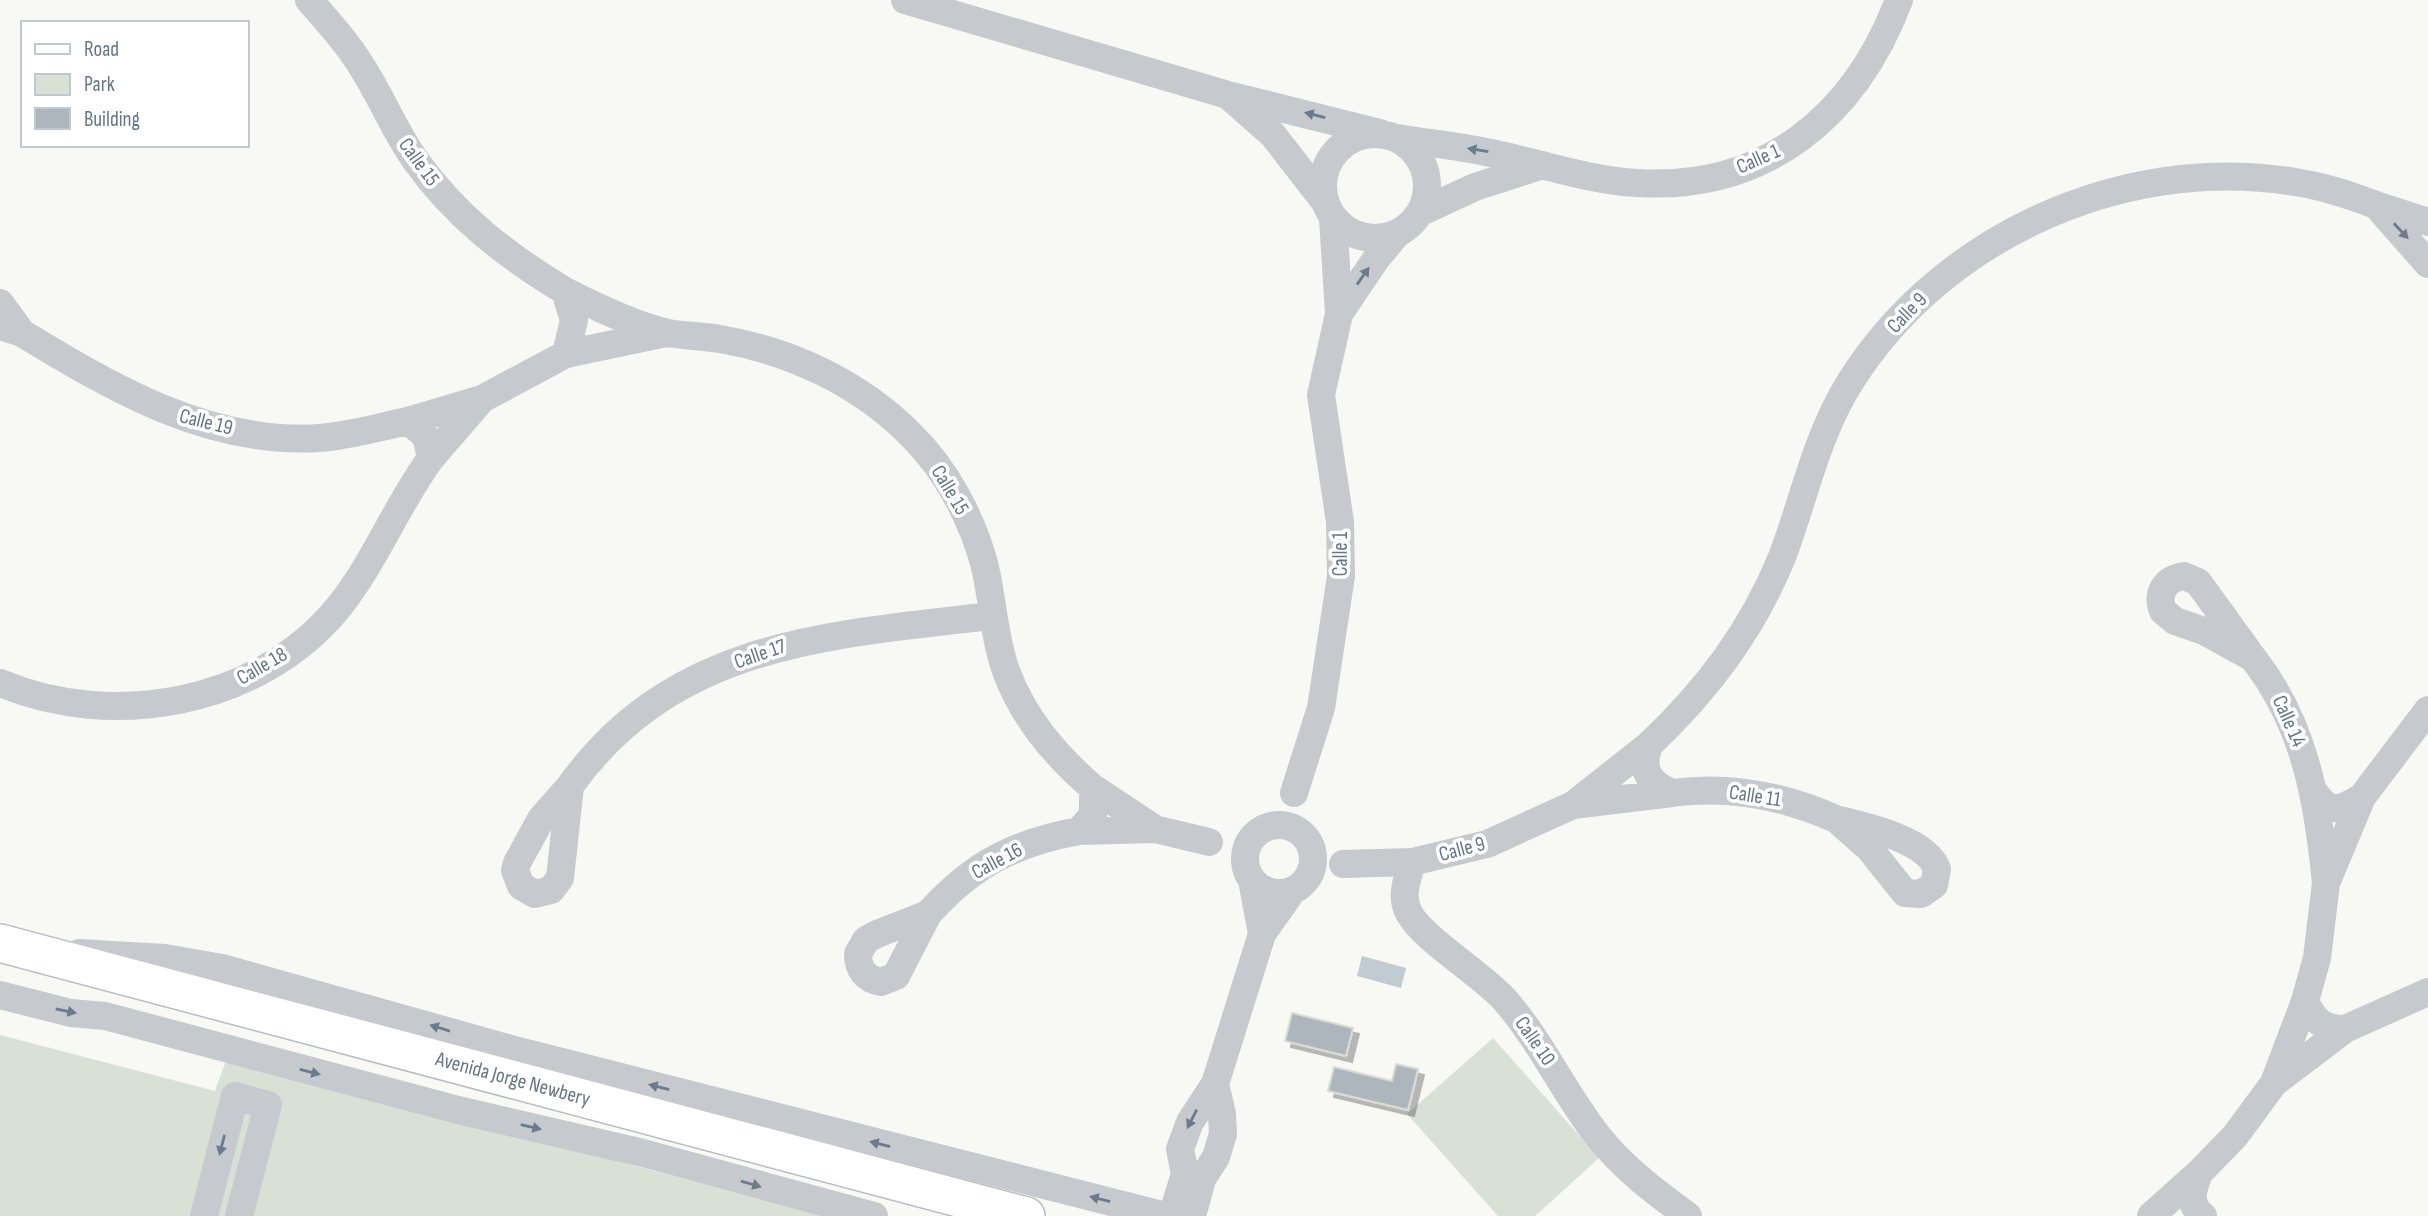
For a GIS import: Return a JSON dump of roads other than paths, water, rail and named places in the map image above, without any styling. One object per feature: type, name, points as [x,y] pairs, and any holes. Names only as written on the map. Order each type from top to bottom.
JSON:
[{"type":"main road","name":"Avenida Jorge Newbery","points":[[14,947],[1026,1216]]},
{"type":"street","name":"Calle 15","points":[[309,0],[345,41],[368,76],[404,144],[436,187],[463,217],[520,263],[565,291],[666,332],[720,339],[794,358],[848,386],[911,435],[948,482],[965,513],[985,568],[991,616],[1007,673],[1031,721],[1063,763],[1093,788],[1155,829]]},
{"type":"street","name":"Calle 1","points":[[905,0],[1228,95],[1389,136],[1485,151],[1613,181],[1663,183],[1704,180],[1755,163],[1796,142],[1848,95],[1875,57],[1899,0]]},
{"type":"street","points":[[1228,95],[1273,135],[1346,230],[1362,237],[1379,239],[1396,235]]},
{"type":"street","points":[[1363,135],[1389,136],[1411,148],[1422,162],[1427,178],[1427,195],[1422,212],[1411,225],[1396,235],[1376,259],[1339,314],[1329,210],[1323,185],[1326,168],[1334,153],[1347,141],[1363,135]]},
{"type":"street","points":[[1422,212],[1475,187],[1544,165]]},
{"type":"street","name":"Calle 9","points":[[1343,864],[1412,862],[1487,844],[1573,805],[1649,745],[1700,693],[1746,630],[1782,555],[1805,481],[1828,424],[1855,374],[1898,320],[1969,258],[2048,213],[2114,192],[2171,182],[2257,178],[2293,181],[2328,188],[2428,222]]},
{"type":"street","points":[[2376,205],[2428,264]]},
{"type":"street","points":[[565,291],[574,320],[566,354]]},
{"type":"street","points":[[0,303],[11,330]]},
{"type":"street","name":"Calle 1","points":[[1294,793],[1321,708],[1341,576],[1340,522],[1321,395],[1339,314]]},
{"type":"street","name":"Calle 19","points":[[11,330],[132,397],[165,411],[221,427],[291,438],[320,438],[408,421],[482,399]]},
{"type":"street","points":[[482,399],[566,354],[666,332]]},
{"type":"street","name":"Calle 18","points":[[0,683],[50,699],[90,706],[131,706],[198,695],[251,674],[300,643],[335,610],[363,574],[397,509],[431,458],[482,399]]},
{"type":"street","points":[[408,421],[426,436],[431,458]]},
{"type":"street","name":"Calle 17","points":[[570,786],[595,755],[641,713],[699,678],[736,661],[769,649],[842,632],[991,616]]},
{"type":"street","name":"Calle 14","points":[[2253,657],[2288,710],[2299,736],[2313,790],[2326,883]]},
{"type":"street","points":[[2151,1216],[2235,1136],[2274,1083],[2305,1002],[2317,958],[2326,883],[2362,797],[2428,710]]},
{"type":"street","points":[[1649,745],[1644,759],[1645,770],[1651,781],[1672,793]]},
{"type":"street","points":[[1079,831],[1093,815],[1093,788]]},
{"type":"street","name":"Calle 11","points":[[1573,805],[1696,789],[1766,795],[1792,801],[1836,819]]},
{"type":"street","points":[[2313,790],[2322,804],[2332,809],[2344,808],[2362,797]]},
{"type":"street","points":[[1262,934],[1244,855],[1261,829],[1294,793]]},
{"type":"street","points":[[1172,1216],[1223,1134],[1222,1114],[1215,1084],[1262,934],[1311,871],[1308,841],[1294,793]]},
{"type":"street","points":[[1155,829],[1209,842],[1250,876],[1276,893],[1297,888],[1343,864],[1291,826],[1261,829],[1209,842]]},
{"type":"street","name":"Calle 16","points":[[928,914],[955,886],[995,857],[1044,838],[1079,831],[1155,829]]},
{"type":"street","name":"Calle 10","points":[[1412,862],[1404,889],[1404,901],[1416,923],[1483,977],[1526,1024],[1572,1100],[1616,1158],[1688,1216]]},
{"type":"street","points":[[14,947],[166,958],[222,968],[511,1049],[1166,1216]]},
{"type":"street","points":[[2274,1083],[2345,1029],[2428,992]]},
{"type":"street","points":[[0,995],[71,1013],[105,1016],[264,1060],[643,1153],[873,1216]]},
{"type":"street","points":[[2305,1002],[2316,1021],[2327,1028],[2345,1029]]},
{"type":"street","points":[[252,1102],[264,1060]]},
{"type":"street","points":[[204,1216],[235,1096],[268,1105],[239,1216]]},
{"type":"street","points":[[1192,1216],[1201,1170]]},
{"type":"street","points":[[2199,1173],[2192,1198],[2195,1210],[2203,1216]]}]
